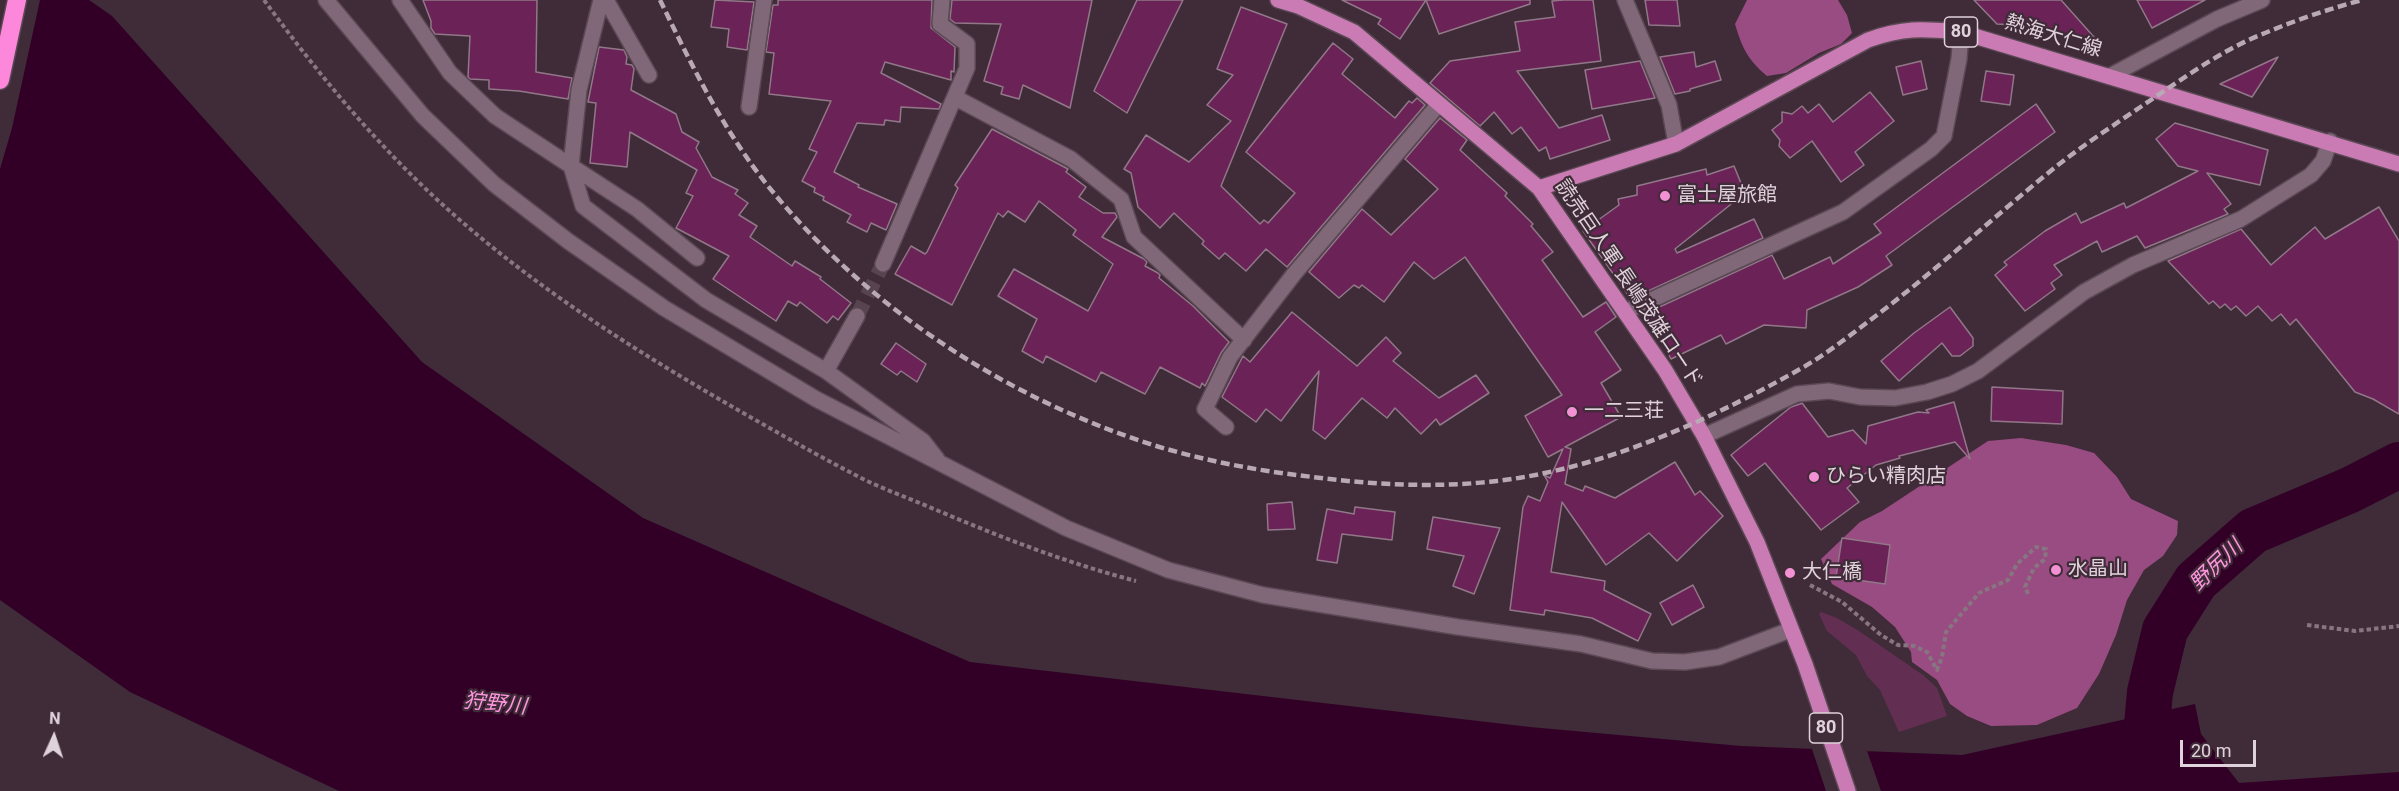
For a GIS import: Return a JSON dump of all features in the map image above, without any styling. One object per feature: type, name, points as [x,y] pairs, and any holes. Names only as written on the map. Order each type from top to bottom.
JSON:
[{"type":"highway","points":[[0,80],[17,0]]},
{"type":"main road","name":"読売巨人軍 長嶋茂雄ロード","points":[[1278,0],[1299,3],[1354,32],[1539,188],[1665,370],[1704,436],[1756,542],[1804,664],[1848,791]]},
{"type":"main road","name":"熱海大仁線","points":[[1539,188],[1676,144],[1868,40],[1895,31],[1918,29],[1961,32],[2330,141],[2399,164]]},
{"type":"street","points":[[326,0],[423,116],[494,184],[568,241],[664,308],[806,393],[1026,509],[1132,556],[1190,578],[1263,595],[1458,627],[1581,644],[1652,661],[1685,662],[1719,657],[1790,630]]},
{"type":"street","points":[[400,0],[450,73],[495,116],[637,210],[697,258]]},
{"type":"street","points":[[601,0],[579,90],[571,166],[583,206],[706,300],[825,371],[923,441],[940,464]]},
{"type":"street","points":[[606,0],[649,75]]},
{"type":"street","points":[[749,107],[764,0]]},
{"type":"street","points":[[883,264],[967,68],[967,44],[940,24],[942,0]]},
{"type":"street","points":[[1625,0],[1669,105],[1676,144]]},
{"type":"street","points":[[2110,76],[2217,19],[2262,0]]},
{"type":"street","points":[[1625,312],[1843,212],[1931,149],[1944,136],[1959,59],[1961,32]]},
{"type":"street","points":[[956,98],[1071,159],[1121,199],[1134,237],[1244,340]]},
{"type":"street","points":[[1226,426],[1205,409],[1230,357],[1294,274],[1439,104]]},
{"type":"street","points":[[1704,436],[1797,394],[1829,391],[1860,397],[1894,398],[1927,392],[1952,384],[1978,370],[2084,292],[2133,265],[2241,219],[2311,175],[2323,161],[2330,141]]},
{"type":"street","points":[[825,371],[857,316]]},
{"type":"path","points":[[1810,585],[1842,602],[1881,635],[1898,645],[1914,646],[1927,652],[1937,670],[1942,657],[1946,632],[1979,593],[2008,580],[2017,564],[2036,547],[2046,549],[2044,559],[2034,568],[2025,587],[2029,596]]},
{"type":"path","points":[[2307,625],[2355,631],[2399,626]]},
{"type":"shaded area","points":[[1747,0],[1838,0],[1847,15],[1852,33],[1841,44],[1819,53],[1786,73],[1767,76],[1746,53],[1735,24]]},
{"type":"shaded area","points":[[2021,438],[2066,445],[2094,453],[2117,477],[2131,499],[2178,521],[2177,535],[2163,556],[2144,570],[2127,600],[2116,635],[2099,674],[2077,708],[2037,725],[1991,726],[1967,716],[1950,704],[1937,680],[1912,662],[1911,652],[1895,627],[1872,607],[1832,584],[1821,559],[1860,522],[1882,511],[1988,441]]},
{"type":"shaded area","points":[[1821,612],[1859,631],[1923,675],[1937,688],[1947,716],[1899,732],[1880,690],[1867,676],[1856,655],[1827,631],[1819,614]]},
{"type":"water","name":"狩野川","points":[[0,0],[89,0],[112,16],[422,362],[643,518],[970,662],[1530,727],[1741,746],[1962,755],[2195,704],[2201,734],[2239,783],[2399,772],[2399,791],[339,791],[130,692],[0,600]]},
{"type":"pier","points":[[0,0],[40,0],[12,128],[0,169]]},
{"type":"pier","points":[[1811,746],[1866,748],[1881,791],[1826,791]]},
{"type":"building","points":[[423,0],[537,0],[536,72],[572,78],[568,99],[489,89],[489,80],[470,79],[468,77],[470,36],[435,34]]},
{"type":"building","points":[[715,0],[754,2],[747,50],[727,47],[729,29],[711,27]]},
{"type":"building","points":[[778,0],[932,0],[931,28],[955,47],[954,72],[951,71],[951,80],[885,62],[881,73],[941,104],[939,109],[901,107],[900,122],[885,120],[884,125],[857,123],[834,172],[859,185],[858,187],[897,204],[886,230],[871,223],[867,232],[847,222],[851,215],[823,200],[824,197],[814,192],[815,188],[802,181],[817,152],[809,149],[831,101],[769,94],[774,53],[766,52],[773,5],[778,5]]},
{"type":"building","points":[[952,0],[1092,0],[1070,108],[1023,85],[1019,99],[1001,94],[1003,87],[984,81],[1001,24],[955,23],[950,19]]},
{"type":"building","points":[[1137,0],[1183,0],[1127,113],[1094,91]]},
{"type":"building","points":[[1342,0],[1426,0],[1400,39],[1378,24],[1381,19]]},
{"type":"building","points":[[1426,0],[1530,0],[1530,4],[1439,34]]},
{"type":"building","points":[[1593,0],[1601,61],[1517,71],[1559,128],[1602,115],[1610,140],[1550,159],[1546,147],[1539,151],[1521,127],[1512,134],[1494,112],[1480,126],[1430,83],[1450,61],[1520,51],[1515,22],[1555,17],[1552,1]]},
{"type":"building","points":[[1645,0],[1677,0],[1680,26],[1649,25]]},
{"type":"building","points":[[1974,0],[2061,0],[2102,46],[2048,29],[2041,35],[2033,26],[1997,24]]},
{"type":"building","points":[[2137,0],[2205,0],[2152,28]]},
{"type":"building","points":[[1241,7],[1287,24],[1221,186],[1260,224],[1264,220],[1268,223],[1295,193],[1246,152],[1333,43],[1353,59],[1342,74],[1395,118],[1409,101],[1412,103],[1417,98],[1425,105],[1287,267],[1266,249],[1246,271],[1225,253],[1219,259],[1202,244],[1204,241],[1174,213],[1160,228],[1138,207],[1131,173],[1124,169],[1146,135],[1189,162],[1231,121],[1207,105],[1233,75],[1217,69]]},
{"type":"building","points":[[599,47],[624,50],[627,57],[626,64],[632,65],[634,69],[631,90],[676,114],[682,132],[699,142],[696,148],[712,177],[738,190],[735,194],[748,203],[739,215],[757,226],[750,237],[792,266],[795,261],[821,277],[820,279],[851,303],[838,320],[833,316],[827,323],[800,302],[797,306],[788,301],[776,321],[713,279],[729,256],[676,228],[693,196],[686,193],[697,170],[630,132],[627,167],[590,163],[596,103],[588,102]]},
{"type":"building","points":[[1694,52],[1696,67],[1715,61],[1721,80],[1675,94],[1660,57]]},
{"type":"building","points":[[2278,57],[2252,97],[2220,84]]},
{"type":"building","points":[[1640,61],[1655,98],[1592,109],[1585,70]]},
{"type":"building","points":[[1921,61],[1927,89],[1903,95],[1896,67]]},
{"type":"building","points":[[1986,71],[2014,75],[2010,105],[1981,101]]},
{"type":"building","points":[[1870,92],[1894,121],[1855,152],[1864,165],[1841,182],[1812,141],[1790,158],[1779,146],[1780,140],[1772,130],[1782,122],[1782,112],[1792,114],[1802,106],[1808,113],[1819,104],[1833,122]]},
{"type":"building","points":[[2036,104],[2055,132],[1886,256],[1892,265],[1858,287],[1807,310],[1806,328],[1764,325],[1726,344],[1721,335],[1671,359],[1657,331],[1654,332],[1642,315],[1772,255],[1784,279],[1830,257],[1833,264],[1881,233],[1874,224]]},
{"type":"building","points":[[1440,118],[1467,140],[1460,150],[1507,193],[1505,196],[1533,224],[1531,226],[1553,252],[1542,260],[1583,317],[1606,302],[1616,317],[1595,332],[1621,370],[1601,383],[1621,417],[1565,447],[1571,449],[1565,484],[1583,491],[1585,486],[1615,498],[1675,462],[1695,495],[1700,491],[1723,516],[1677,561],[1649,533],[1606,565],[1562,502],[1551,572],[1605,581],[1604,590],[1651,614],[1638,641],[1592,618],[1545,610],[1544,615],[1510,610],[1523,507],[1528,496],[1540,501],[1548,482],[1544,475],[1550,478],[1563,449],[1548,457],[1525,416],[1562,395],[1465,257],[1434,279],[1414,262],[1384,302],[1362,285],[1359,288],[1354,285],[1339,298],[1309,272],[1362,209],[1391,235],[1438,189],[1405,159]]},
{"type":"building","points":[[2175,123],[2268,150],[2260,185],[2207,173],[2231,204],[2224,209],[2228,214],[2145,248],[2137,236],[2102,252],[2097,241],[2054,265],[2062,275],[2051,283],[2055,289],[2025,311],[1995,275],[2007,265],[2004,262],[2045,231],[2076,213],[2081,223],[2124,203],[2126,208],[2198,171],[2178,166],[2156,139]]},
{"type":"building","points":[[992,129],[1068,169],[1066,172],[1086,187],[1079,197],[1103,213],[1115,213],[1117,217],[1102,237],[1144,259],[1147,262],[1145,266],[1158,273],[1159,278],[1193,306],[1229,342],[1205,386],[1202,383],[1200,388],[1160,367],[1145,394],[1101,372],[1096,382],[1046,356],[1043,363],[1022,351],[1037,319],[998,296],[1014,269],[1088,311],[1113,264],[1073,235],[1076,230],[1039,201],[1025,222],[1008,211],[1003,217],[998,213],[952,305],[895,274],[911,246],[925,254],[927,252],[958,188],[955,185]]},
{"type":"building","points":[[1734,166],[1745,193],[1675,249],[1677,253],[1754,219],[1763,238],[1631,299],[1583,231],[1619,205],[1618,199],[1637,195],[1637,186],[1706,169],[1707,175]]},
{"type":"building","points":[[2379,207],[2399,241],[2399,414],[2355,392],[2296,319],[2290,325],[2281,314],[2272,321],[2258,306],[2246,316],[2236,306],[2231,310],[2225,304],[2220,308],[2213,301],[2209,304],[2168,261],[2241,229],[2271,265],[2315,227],[2325,239]]},
{"type":"building","points":[[1950,307],[1973,338],[1973,346],[1960,356],[1952,356],[1942,343],[1899,381],[1881,361]]},
{"type":"building","points":[[1292,312],[1357,366],[1386,337],[1401,353],[1393,361],[1439,398],[1476,375],[1489,393],[1440,425],[1436,419],[1421,434],[1395,408],[1387,418],[1362,398],[1325,439],[1313,430],[1319,371],[1281,421],[1266,409],[1256,422],[1222,397],[1243,356],[1250,362]]},
{"type":"building","points":[[896,343],[926,364],[917,382],[901,371],[897,375],[881,364]]},
{"type":"building","points":[[1992,387],[2063,391],[2062,424],[1991,421]]},
{"type":"building","points":[[1954,402],[1970,459],[1955,442],[1899,456],[1900,458],[1876,465],[1847,488],[1859,502],[1821,530],[1765,463],[1748,476],[1731,455],[1791,407],[1802,403],[1828,437],[1853,430],[1866,444],[1868,426],[1918,412],[1929,413],[1926,410]]},
{"type":"building","points":[[1292,502],[1295,529],[1268,530],[1267,504]]},
{"type":"building","points":[[1355,507],[1395,512],[1392,540],[1342,534],[1337,563],[1317,560],[1327,509],[1354,514]]},
{"type":"building","points":[[1433,517],[1500,528],[1474,594],[1453,586],[1464,556],[1427,549]]},
{"type":"building","points":[[1842,538],[1890,545],[1885,584],[1836,577]]},
{"type":"building","points":[[1693,585],[1704,607],[1672,625],[1660,603]]},
{"type":"waterway","name":"野尻川","points":[[2141,791],[2150,692],[2165,630],[2196,581],[2253,531],[2350,490],[2399,465]]},
{"type":"tunnel","points":[[857,316],[883,264]]},
{"type":"railway","points":[[660,0],[722,119],[768,186],[806,230],[848,270],[893,308],[941,343],[1044,402],[1153,445],[1232,465],[1293,475],[1405,485],[1497,481],[1537,475],[1577,465],[1655,440],[1766,388],[1812,362],[1850,336],[2058,165],[2186,76],[2249,40],[2301,19],[2362,0]]},
{"type":"place","name":"富士屋旅館","points":[[1665,196]]},
{"type":"place","name":"一二三荘","points":[[1572,412]]},
{"type":"place","name":"ひらい精肉店","points":[[1814,477]]},
{"type":"place","name":"水晶山","points":[[2056,570]]},
{"type":"place","name":"大仁橋","points":[[1790,573]]}]
